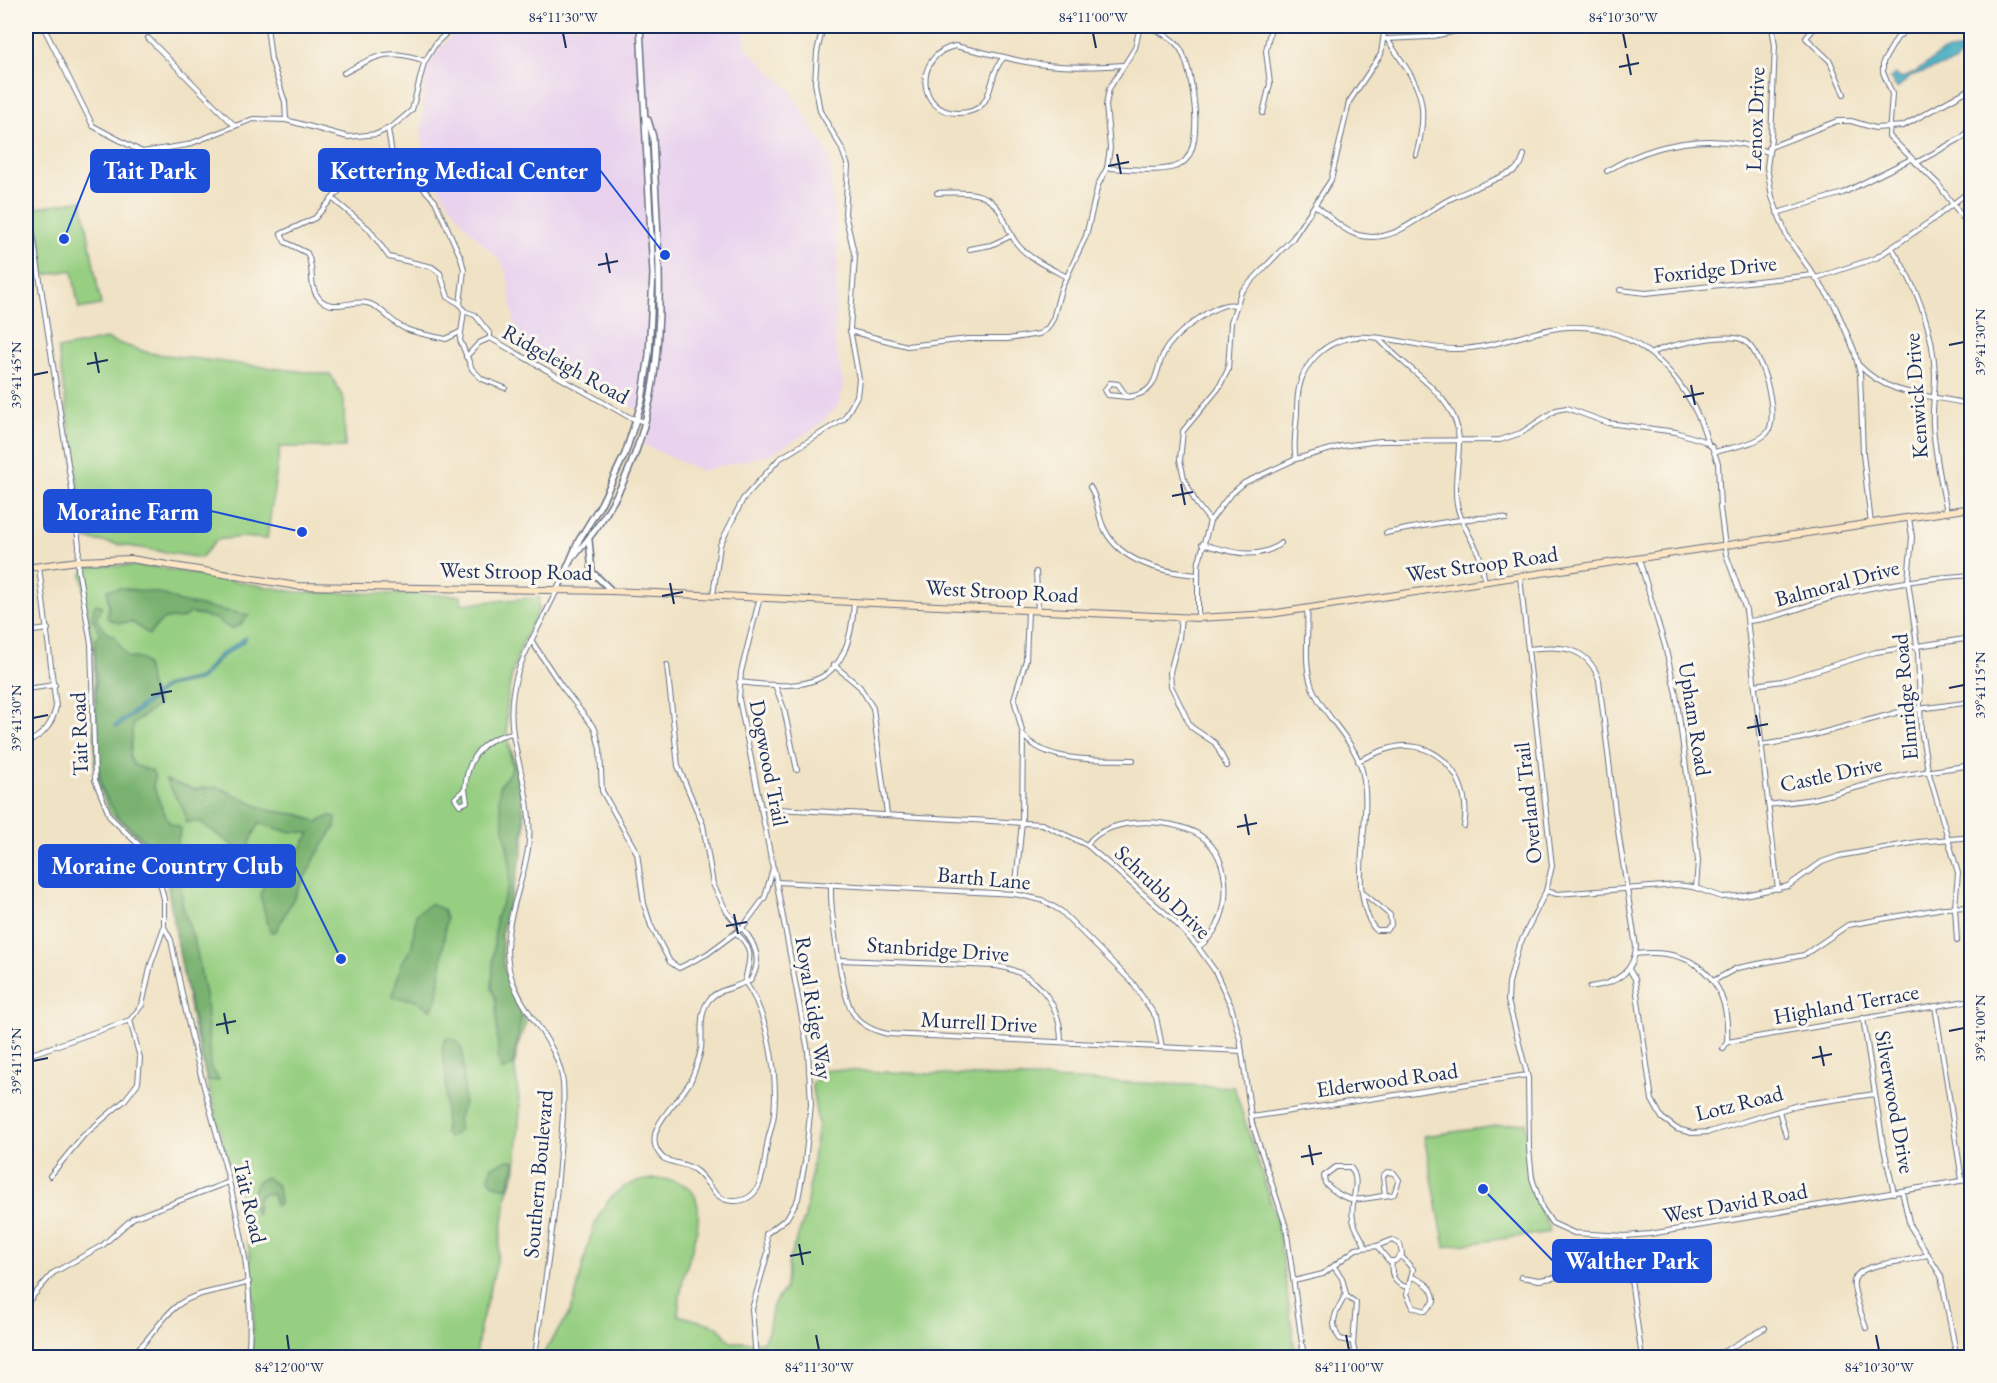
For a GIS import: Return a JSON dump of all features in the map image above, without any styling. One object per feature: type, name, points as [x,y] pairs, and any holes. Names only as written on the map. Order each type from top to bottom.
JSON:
[{"type":"main road","name":"West Stroop Road","points":[[26,568],[78,561],[147,560],[260,582],[297,586],[558,589],[1198,618],[1270,614],[1971,508]]},
{"type":"street","points":[[43,26],[90,122],[97,130],[124,141],[136,151],[142,152],[187,145],[253,119],[286,120],[348,137],[370,136],[388,129],[412,110],[425,61],[436,43],[453,26]]},
{"type":"street","points":[[267,26],[271,59],[285,102],[286,120]]},
{"type":"street","name":"Southern Boulevard","points":[[535,1358],[559,1167],[563,1084],[556,1054],[521,1001],[508,961],[509,924],[526,864],[529,838],[527,794],[513,733],[512,708],[514,683],[530,639],[558,589],[579,540],[614,481],[637,420],[649,355],[653,294],[640,26]]},
{"type":"street","points":[[713,595],[720,545],[743,499],[770,467],[794,448],[844,419],[855,402],[859,379],[850,332],[855,257],[845,214],[848,166],[841,147],[820,111],[814,83],[817,52],[823,26]]},
{"type":"street","points":[[850,332],[907,346],[1039,334],[1050,326],[1067,277],[1086,236],[1098,185],[1107,168],[1110,148],[1106,97],[1112,81],[1135,48],[1140,26]]},
{"type":"street","points":[[1107,168],[1164,169],[1181,164],[1194,148],[1196,126],[1181,51],[1165,34],[1147,26]]},
{"type":"street","points":[[1263,113],[1270,84],[1266,51],[1271,26]]},
{"type":"street","points":[[1210,521],[1196,503],[1184,478],[1180,460],[1181,439],[1185,426],[1218,389],[1228,370],[1231,322],[1235,305],[1245,286],[1283,250],[1316,206],[1333,174],[1353,94],[1380,54],[1386,39],[1385,26]]},
{"type":"street","name":"Lenox Drive","points":[[1772,26],[1774,46],[1767,170],[1777,213],[1790,243],[1841,316],[1859,365],[1863,454],[1871,524]]},
{"type":"street","points":[[1816,26],[1806,37],[1830,61],[1844,94]]},
{"type":"street","points":[[1911,26],[1897,38],[1882,62],[1883,72],[1892,94],[1890,139],[1953,203],[1971,230]]},
{"type":"street","points":[[1386,39],[1429,37],[1466,29]]},
{"type":"street","points":[[148,38],[234,125]]},
{"type":"street","points":[[1386,39],[1421,94],[1423,121],[1416,155]]},
{"type":"street","points":[[1004,57],[995,69],[989,95],[978,107],[962,113],[950,112],[939,107],[930,98],[926,87],[926,73],[930,61],[943,50],[955,46],[966,46],[1032,63],[1076,67],[1123,65]]},
{"type":"street","points":[[344,73],[370,58],[389,53],[406,54],[425,61]]},
{"type":"street","points":[[1607,171],[1644,153],[1695,141],[1768,150],[1837,120],[1889,129],[1912,123],[1971,88]]},
{"type":"street","name":"Southern Boulevard","points":[[573,558],[589,540],[621,484],[645,422],[657,357],[661,287],[653,137],[646,116]]},
{"type":"street","points":[[388,129],[392,154],[429,193],[443,215],[463,265],[460,304]]},
{"type":"street","points":[[1777,213],[1843,193],[1962,137],[1970,129]]},
{"type":"street","points":[[392,154],[352,176],[315,218],[281,234],[285,242],[307,253],[312,265],[313,288],[321,300],[335,305],[368,303],[404,328],[446,339],[460,332]]},
{"type":"street","points":[[1316,206],[1351,233],[1367,237],[1384,236],[1402,230],[1450,199],[1514,171],[1521,164],[1524,155]]},
{"type":"street","name":"Tait Road","points":[[26,189],[74,503],[78,561],[92,666],[95,780],[110,817],[142,848],[157,871],[164,899],[164,927],[171,940],[193,1045],[242,1238],[249,1282],[251,1322],[248,1358]]},
{"type":"street","name":"Foxridge Drive","points":[[1620,290],[1632,293],[1675,291],[1814,277],[1865,263],[1892,248],[1971,189]]},
{"type":"street","points":[[937,193],[970,192],[985,197],[998,208],[1011,236],[1030,256],[1067,277]]},
{"type":"street","points":[[333,199],[369,229],[390,257],[436,270],[443,277],[448,297],[460,304],[464,311],[475,315],[490,334],[490,338]]},
{"type":"street","points":[[26,228],[31,227]]},
{"type":"street","points":[[969,249],[991,245],[1011,236]]},
{"type":"street","name":"Kenwick Drive","points":[[1892,248],[1912,282],[1927,320],[1934,360],[1933,398],[1938,470],[1947,512]]},
{"type":"street","points":[[1127,397],[1115,383],[1110,383],[1106,387],[1108,395],[1127,397],[1139,394],[1153,384],[1166,350],[1174,339],[1216,307],[1225,304],[1235,305]]},
{"type":"street","points":[[464,311],[460,332],[466,357],[477,375],[505,388]]},
{"type":"street","points":[[1296,459],[1298,390],[1308,365],[1321,351],[1337,340],[1361,335],[1432,348],[1459,349],[1491,345],[1553,329],[1578,327],[1609,332],[1652,353],[1674,374],[1686,391],[1715,452],[1719,469],[1725,545],[1729,565],[1744,600],[1748,621],[1778,889]]},
{"type":"street","points":[[1652,353],[1682,344],[1734,337],[1746,342],[1755,351],[1773,411],[1770,428],[1757,440],[1715,452]]},
{"type":"street","name":"Ridgeleigh Road","points":[[466,357],[479,343],[490,338],[637,420],[645,422]]},
{"type":"street","points":[[1378,338],[1446,404],[1455,419],[1460,441],[1455,491],[1461,521],[1479,556],[1485,582]]},
{"type":"street","points":[[1859,365],[1872,377],[1890,387],[1971,405]]},
{"type":"street","points":[[1198,618],[1197,575],[1202,544],[1210,521],[1230,495],[1244,483],[1296,459],[1342,446],[1380,441],[1492,441],[1511,437],[1530,428],[1556,410],[1567,408],[1608,423],[1676,432],[1709,443]]},
{"type":"street","points":[[1090,487],[1105,532],[1126,555],[1170,572],[1197,575]]},
{"type":"street","points":[[1386,533],[1493,517],[1506,519]]},
{"type":"street","name":"Elmridge Road","points":[[1909,518],[1912,537],[1908,581],[1917,644],[1918,709],[1928,770],[1959,878],[1955,907],[1957,941]]},
{"type":"street","points":[[589,540],[592,572],[612,591]]},
{"type":"street","points":[[1202,544],[1239,553],[1258,554],[1271,551],[1281,543]]},
{"type":"street","name":"Upham Road","points":[[1639,559],[1665,646],[1676,694],[1698,861],[1696,888]]},
{"type":"street","points":[[26,743],[47,728],[55,713],[55,685],[39,566]]},
{"type":"street","points":[[1036,572],[1038,611]]},
{"type":"street","name":"Balmoral Drive","points":[[1748,621],[1771,618],[1857,591],[1908,581],[1971,575]]},
{"type":"street","name":"Overland Trail","points":[[1520,577],[1551,859],[1551,875],[1546,891],[1521,939],[1509,983],[1511,1020],[1527,1075],[1531,1169],[1537,1196],[1546,1216],[1558,1227],[1570,1232],[1625,1236]]},
{"type":"street","name":"Dogwood Trail","points":[[760,597],[739,681],[739,699],[773,868]]},
{"type":"street","points":[[739,681],[774,686],[798,686],[814,682],[834,664],[848,640],[854,602]]},
{"type":"street","points":[[1306,608],[1311,684],[1323,708],[1358,761],[1365,794],[1362,892],[1373,927],[1379,931],[1386,930],[1391,925],[1390,915],[1362,892]]},
{"type":"street","points":[[1015,894],[1022,821],[1023,735],[1014,699],[1026,660],[1028,611]]},
{"type":"street","points":[[1181,617],[1179,638],[1170,672],[1171,686],[1191,727],[1215,744],[1227,766]]},
{"type":"street","points":[[26,632],[48,629]]},
{"type":"street","points":[[1755,685],[1782,681],[1844,660],[1917,644],[1971,638]]},
{"type":"street","points":[[530,639],[560,684],[595,729],[600,749],[602,791],[637,854],[644,904],[651,926],[675,967],[682,968],[741,928],[761,904],[773,868]]},
{"type":"street","points":[[1528,649],[1555,646],[1572,649],[1588,659],[1596,672],[1635,954],[1629,969],[1614,982],[1590,987]]},
{"type":"street","points":[[834,664],[860,687],[873,708],[886,814]]},
{"type":"street","points":[[667,665],[678,766],[703,825],[713,884],[731,918],[746,933],[757,951],[755,972],[750,981],[745,982],[717,992],[706,1003],[696,1067],[685,1089],[656,1128],[654,1141],[663,1158],[693,1168],[717,1195],[735,1202],[750,1196],[761,1182],[773,1121],[775,1094],[761,1009],[745,982]]},
{"type":"street","points":[[26,689],[55,685]]},
{"type":"street","points":[[774,686],[786,716],[797,770]]},
{"type":"street","points":[[1761,745],[1799,739],[1878,717],[1971,702]]},
{"type":"street","points":[[465,789],[472,764],[483,744],[494,737],[513,733]]},
{"type":"street","points":[[1023,735],[1040,748],[1061,755],[1133,760]]},
{"type":"street","points":[[1358,761],[1398,747],[1423,748],[1436,754],[1449,765],[1461,786],[1466,811],[1464,826]]},
{"type":"street","name":"Castle Drive","points":[[1768,805],[1827,796],[1928,770],[1971,765]]},
{"type":"street","name":"Schrubb Drive","points":[[760,808],[1022,821],[1042,824],[1087,845],[1143,891],[1198,947],[1227,994],[1242,1051],[1251,1117],[1284,1220],[1304,1358]]},
{"type":"street","points":[[1087,845],[1102,830],[1124,824],[1171,826],[1192,831],[1205,839],[1220,860],[1225,897],[1223,914],[1216,931],[1198,947]]},
{"type":"street","points":[[1546,891],[1557,894],[1677,885],[1730,897],[1778,889],[1793,883],[1822,862],[1839,856],[1948,838],[1971,837]]},
{"type":"street","points":[[773,868],[777,882]]},
{"type":"street","name":"Barth Lane","points":[[777,882],[1015,894],[1042,900],[1061,911],[1132,982],[1156,1017],[1162,1047]]},
{"type":"street","name":"Royal Ridge Way","points":[[756,1358],[752,1309],[768,1252],[766,1234],[787,1218],[798,1199],[809,1139],[811,1104],[808,1051],[777,882]]},
{"type":"street","name":"Murrell Drive","points":[[831,884],[831,910],[851,1010],[858,1020],[873,1030],[888,1034],[1242,1051]]},
{"type":"street","points":[[1715,980],[1737,968],[1804,955],[1848,925],[1955,907],[1971,907]]},
{"type":"street","points":[[26,1056],[130,1020],[142,1005],[151,964],[164,927]]},
{"type":"street","points":[[736,933],[742,938],[748,951],[750,970],[745,982]]},
{"type":"street","points":[[742,938],[746,933]]},
{"type":"street","points":[[748,951],[757,951]]},
{"type":"street","points":[[1635,954],[1659,952],[1673,956],[1703,969],[1715,980],[1721,995],[1727,1042],[1723,1049]]},
{"type":"street","name":"Stanbridge Drive","points":[[840,960],[996,966],[1010,969],[1033,980],[1053,1004],[1060,1021],[1061,1042]]},
{"type":"street","name":"Lotz Road","points":[[1629,969],[1635,979],[1654,1106],[1662,1118],[1677,1129],[1703,1133],[1810,1102],[1875,1094]]},
{"type":"street","points":[[750,970],[755,972]]},
{"type":"street","name":"Highland Terrace","points":[[1727,1042],[1971,1000]]},
{"type":"street","points":[[1935,1006],[1962,1180]]},
{"type":"street","name":"Silverwood Drive","points":[[1863,1018],[1894,1193]]},
{"type":"street","points":[[50,1176],[83,1136],[124,1101],[138,1083],[140,1058],[130,1020]]},
{"type":"street","name":"Elderwood Road","points":[[1251,1117],[1527,1075]]},
{"type":"street","points":[[1779,1111],[1786,1136]]},
{"type":"street","points":[[1365,1246],[1353,1220],[1354,1200],[1355,1181],[1352,1168],[1341,1166],[1326,1173],[1325,1183],[1339,1196],[1354,1200],[1393,1195],[1397,1191],[1399,1180],[1394,1173],[1387,1172],[1383,1176],[1385,1196]]},
{"type":"street","name":"West David Road","points":[[1625,1236],[1663,1232],[1971,1179]]},
{"type":"street","points":[[26,1304],[53,1273],[103,1245],[133,1218],[229,1182]]},
{"type":"street","name":"Silverwood Drive","points":[[1902,1191],[1910,1226],[1941,1276],[1957,1358]]},
{"type":"street","points":[[1625,1236],[1642,1358]]},
{"type":"street","points":[[1294,1281],[1315,1277],[1334,1267],[1351,1252],[1365,1246],[1377,1246],[1389,1240],[1396,1241],[1401,1247],[1401,1256],[1412,1266],[1408,1297],[1416,1309],[1425,1311],[1432,1306],[1434,1297],[1429,1288],[1412,1277]]},
{"type":"street","points":[[1377,1246],[1386,1260],[1392,1261],[1401,1256]]},
{"type":"street","points":[[1866,1328],[1854,1287],[1857,1274],[1864,1268],[1916,1259],[1928,1254]]},
{"type":"street","points":[[1392,1261],[1391,1270],[1395,1280],[1401,1286],[1408,1287]]},
{"type":"street","points":[[1521,1277],[1539,1280],[1629,1266]]},
{"type":"street","points":[[1334,1267],[1342,1278],[1345,1295],[1335,1312],[1335,1331],[1340,1339],[1353,1342]]},
{"type":"street","points":[[126,1358],[145,1345],[169,1314],[189,1298],[249,1282]]},
{"type":"street","points":[[1345,1295],[1356,1303],[1353,1342],[1356,1358]]},
{"type":"street","points":[[1698,1358],[1723,1352],[1765,1328]]},
{"type":"shaded area","points":[[465,26],[743,26],[747,49],[790,90],[829,155],[838,244],[835,344],[844,388],[838,406],[817,427],[771,454],[701,471],[644,445],[654,416],[612,398],[525,351],[515,329],[508,279],[502,263],[465,225],[436,184],[421,137],[425,74],[432,58],[449,38]]},
{"type":"green space","points":[[82,200],[101,305],[79,309],[72,270],[45,275],[35,208]]},
{"type":"green space","points":[[106,339],[149,353],[331,375],[344,400],[345,447],[280,447],[267,539],[241,537],[216,540],[201,558],[86,539],[58,349]]},
{"type":"green space","points":[[105,565],[155,567],[296,592],[456,595],[461,596],[462,604],[540,597],[537,607],[540,608],[518,654],[513,671],[506,722],[523,802],[525,824],[522,852],[506,907],[501,935],[502,958],[507,980],[526,1021],[516,1051],[515,1069],[520,1107],[516,1169],[507,1195],[496,1266],[480,1327],[476,1357],[251,1357],[254,1304],[248,1240],[193,1026],[166,877],[155,852],[110,813],[99,786],[95,763],[94,655],[82,575],[85,568]]},
{"type":"green space","points":[[120,588],[160,593],[180,602],[249,615],[240,625],[230,629],[216,619],[191,613],[181,619],[165,619],[149,635],[132,622],[119,623],[107,618],[109,606],[107,590]]},
{"type":"green space","points":[[97,604],[102,606],[96,619],[107,633],[114,636],[127,657],[141,659],[146,664],[151,689],[158,705],[133,724],[130,757],[134,765],[152,771],[155,777],[153,785],[163,811],[170,823],[181,828],[173,860],[181,885],[182,904],[196,947],[206,1000],[210,1066],[219,1080],[208,1081],[184,978],[164,866],[156,850],[117,816],[102,789],[97,757],[95,640],[100,634],[92,618],[94,606]]},
{"type":"green space","points":[[509,743],[520,783],[524,818],[522,855],[501,934],[504,969],[522,1014],[513,1066],[501,1071],[498,1057],[496,1001],[492,989],[496,918],[509,885],[510,864],[499,798],[500,785],[512,769]]},
{"type":"green space","points":[[166,780],[194,789],[218,787],[267,810],[301,815],[317,822],[331,816],[336,817],[335,827],[318,853],[276,931],[271,932],[269,928],[260,895],[265,883],[261,874],[282,880],[310,833],[285,831],[259,823],[245,854],[201,823],[194,821],[186,823],[185,813]]},
{"type":"green space","points":[[430,904],[443,909],[446,919],[438,998],[431,1010],[414,999],[395,998],[392,995],[403,961],[412,947],[416,914]]},
{"type":"green space","points":[[450,1038],[458,1042],[463,1053],[464,1103],[458,1120],[460,1130],[449,1138],[445,1134],[446,1076],[442,1050],[445,1039]]},
{"type":"green space","points":[[817,1069],[1234,1087],[1277,1221],[1296,1357],[542,1358],[572,1307],[589,1241],[606,1204],[626,1186],[653,1179],[680,1183],[691,1190],[696,1200],[697,1227],[683,1279],[678,1315],[717,1326],[731,1342],[763,1342],[768,1332],[773,1305],[785,1289],[789,1259],[805,1217],[818,1124],[812,1088],[813,1082],[817,1080]]},
{"type":"green space","points":[[1526,1122],[1527,1160],[1532,1189],[1550,1232],[1445,1247],[1424,1136]]},
{"type":"green space","points":[[508,1160],[516,1161],[508,1188],[495,1185],[489,1179],[491,1167]]},
{"type":"green space","points":[[266,1177],[278,1186],[280,1203],[275,1206],[273,1194],[262,1194],[258,1198],[257,1215],[251,1202],[252,1194],[258,1181]]},
{"type":"water","points":[[1960,49],[1962,52],[1955,62],[1913,75],[1897,88],[1890,79],[1895,74],[1900,78],[1906,77],[1941,53]]},
{"type":"water","points":[[246,637],[245,641],[218,660],[201,680],[166,687],[118,727],[114,726],[165,686],[199,678],[219,655]]},
{"type":"place","name":"Tait Park","points":[[64,239]]},
{"type":"place","name":"Kettering Medical Center","points":[[665,255]]},
{"type":"place","name":"Moraine Farm","points":[[302,532]]},
{"type":"place","name":"Moraine Country Club","points":[[341,959]]},
{"type":"place","name":"Walther Park","points":[[1483,1189]]}]
